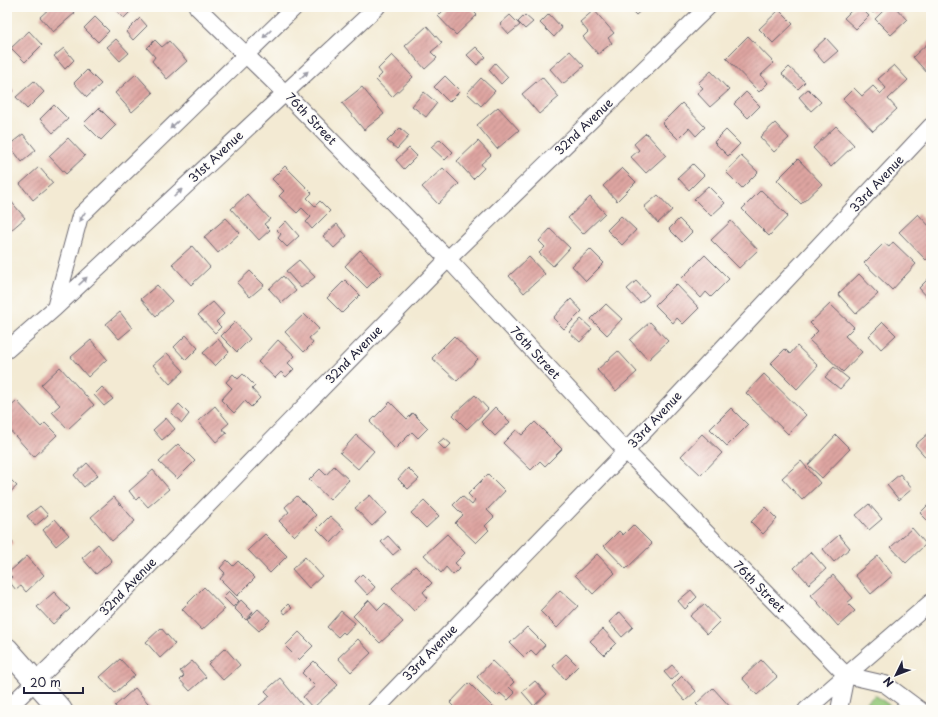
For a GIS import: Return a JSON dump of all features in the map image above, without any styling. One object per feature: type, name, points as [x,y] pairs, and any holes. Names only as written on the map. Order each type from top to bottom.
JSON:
[{"type":"street","name":"76th Street","points":[[197,7],[285,93],[448,259],[626,451],[846,675]]},
{"type":"street","points":[[54,308],[80,216],[295,7]]},
{"type":"street","name":"31st Avenue","points":[[7,350],[377,7]]},
{"type":"street","name":"32nd Avenue","points":[[7,709],[448,259],[708,7]]},
{"type":"street","name":"33rd Avenue","points":[[375,710],[626,451],[931,126]]},
{"type":"street","points":[[806,710],[931,602]]},
{"type":"street","points":[[7,649],[61,710]]},
{"type":"street","points":[[839,710],[846,675]]},
{"type":"street","points":[[846,675],[885,684],[920,710]]},
{"type":"green space","points":[[875,695],[896,710],[859,710]]},
{"type":"building","points":[[51,7],[70,7],[75,13],[53,32],[40,17]]},
{"type":"building","points":[[118,7],[135,7],[124,18],[115,10]]},
{"type":"building","points":[[447,7],[469,7],[477,15],[456,35],[438,16]]},
{"type":"building","points":[[628,7],[645,7],[636,15]]},
{"type":"building","points":[[855,7],[860,7],[869,16],[856,29],[844,18]]},
{"type":"building","points":[[868,7],[879,7],[873,13]]},
{"type":"building","points":[[887,7],[895,7],[907,20],[891,35],[875,19]]},
{"type":"building","points":[[594,10],[614,33],[608,38],[612,43],[598,54],[583,37],[588,32],[580,22]]},
{"type":"building","points":[[779,10],[793,24],[773,43],[759,29]]},
{"type":"building","points":[[549,14],[562,28],[554,37],[540,23]]},
{"type":"building","points":[[510,15],[520,25],[509,34],[500,24]]},
{"type":"building","points":[[525,15],[533,22],[525,29],[518,22]]},
{"type":"building","points":[[95,17],[109,31],[98,42],[84,28]]},
{"type":"building","points":[[140,18],[147,26],[133,40],[126,32]]},
{"type":"building","points":[[427,26],[442,43],[431,52],[437,58],[425,69],[405,46]]},
{"type":"building","points":[[29,31],[42,45],[25,62],[11,48]]},
{"type":"building","points":[[748,36],[774,63],[761,75],[768,83],[759,92],[726,58]]},
{"type":"building","points":[[826,38],[838,51],[824,63],[813,50]]},
{"type":"building","points":[[116,39],[129,53],[120,61],[107,47]]},
{"type":"building","points":[[155,40],[162,47],[169,41],[187,61],[167,79],[152,61],[155,57],[147,48]]},
{"type":"building","points":[[931,40],[931,71],[928,74],[913,57]]},
{"type":"building","points":[[476,47],[486,57],[477,65],[467,55]]},
{"type":"building","points":[[64,48],[74,60],[65,69],[54,56]]},
{"type":"building","points":[[570,51],[584,66],[563,84],[550,69]]},
{"type":"building","points":[[392,55],[413,77],[392,97],[376,80],[382,74],[378,69]]},
{"type":"building","points":[[495,63],[508,77],[501,84],[489,70]]},
{"type":"building","points":[[894,65],[908,80],[888,99],[897,109],[873,131],[843,99],[854,88],[862,96],[873,86],[881,94],[886,88],[878,79]]},
{"type":"building","points":[[789,67],[805,82],[798,89],[782,74]]},
{"type":"building","points":[[87,70],[101,84],[87,97],[74,83]]},
{"type":"building","points":[[711,71],[729,90],[710,107],[697,93],[703,88],[698,83]]},
{"type":"building","points":[[136,74],[153,93],[132,112],[115,93]]},
{"type":"building","points":[[445,76],[460,91],[449,102],[434,87]]},
{"type":"building","points":[[542,77],[559,97],[539,114],[522,94]]},
{"type":"building","points":[[481,78],[495,91],[481,106],[467,93]]},
{"type":"building","points":[[34,81],[44,92],[27,109],[16,97]]},
{"type":"building","points":[[7,84],[14,91],[7,97]]},
{"type":"building","points":[[362,87],[384,114],[364,130],[342,103]]},
{"type":"building","points":[[808,89],[821,102],[811,111],[799,97]]},
{"type":"building","points":[[424,92],[437,103],[426,117],[412,106]]},
{"type":"building","points":[[746,92],[760,106],[748,118],[734,104]]},
{"type":"building","points":[[682,103],[705,127],[696,136],[689,128],[678,139],[662,123]]},
{"type":"building","points":[[54,105],[68,119],[53,133],[40,119]]},
{"type":"building","points":[[498,107],[519,130],[497,149],[477,125]]},
{"type":"building","points":[[99,108],[116,125],[101,140],[84,123]]},
{"type":"building","points":[[775,123],[789,138],[774,152],[760,137]]},
{"type":"building","points":[[836,126],[854,145],[831,167],[813,148]]},
{"type":"building","points":[[400,128],[409,136],[397,149],[387,141]]},
{"type":"building","points":[[726,130],[740,144],[728,156],[714,142]]},
{"type":"building","points":[[646,133],[666,155],[646,173],[631,157],[639,150],[634,144]]},
{"type":"building","points":[[23,134],[36,150],[22,162],[9,145]]},
{"type":"building","points":[[68,138],[85,156],[66,174],[49,156]]},
{"type":"building","points":[[440,139],[453,152],[445,160],[431,147]]},
{"type":"building","points":[[478,141],[491,155],[481,164],[484,168],[473,179],[457,161]]},
{"type":"building","points":[[409,148],[417,156],[404,169],[396,160]]},
{"type":"building","points":[[741,156],[758,172],[742,188],[726,172]]},
{"type":"building","points":[[798,159],[822,184],[801,204],[777,180]]},
{"type":"building","points":[[693,164],[704,175],[689,190],[678,178]]},
{"type":"building","points":[[285,166],[312,193],[307,198],[315,206],[320,201],[330,211],[312,229],[306,222],[311,217],[302,208],[297,213],[279,196],[284,191],[272,179]]},
{"type":"building","points":[[39,167],[53,183],[33,200],[20,184]]},
{"type":"building","points":[[443,168],[459,184],[438,204],[422,187]]},
{"type":"building","points":[[622,168],[636,182],[617,201],[603,186]]},
{"type":"building","points":[[708,186],[725,203],[711,216],[694,199]]},
{"type":"building","points":[[761,190],[788,216],[769,236],[742,209]]},
{"type":"building","points":[[247,194],[270,219],[264,224],[270,230],[259,240],[231,209]]},
{"type":"building","points":[[658,195],[672,210],[658,223],[644,207]]},
{"type":"building","points":[[590,197],[605,213],[583,234],[568,218]]},
{"type":"building","points":[[10,200],[25,218],[10,231],[7,228],[7,203]]},
{"type":"building","points":[[918,214],[931,228],[931,255],[926,260],[899,232]]},
{"type":"building","points":[[621,216],[636,230],[622,245],[607,230]]},
{"type":"building","points":[[226,218],[240,233],[218,253],[204,237]]},
{"type":"building","points":[[679,219],[692,232],[682,242],[669,229]]},
{"type":"building","points":[[286,221],[299,236],[287,247],[278,238],[281,234],[277,230]]},
{"type":"building","points":[[731,221],[758,250],[739,268],[711,240]]},
{"type":"building","points":[[337,224],[347,236],[334,248],[323,236]]},
{"type":"building","points":[[550,229],[570,248],[553,266],[539,253],[545,247],[539,241]]},
{"type":"building","points":[[893,242],[916,264],[892,290],[864,263],[884,243],[889,247]]},
{"type":"building","points":[[192,246],[210,267],[191,285],[172,264]]},
{"type":"building","points":[[590,249],[604,263],[586,281],[572,266]]},
{"type":"building","points":[[360,250],[382,273],[367,288],[345,266]]},
{"type":"building","points":[[705,255],[729,279],[711,297],[706,292],[701,298],[682,278]]},
{"type":"building","points":[[529,257],[545,274],[524,293],[509,276]]},
{"type":"building","points":[[299,260],[315,277],[301,288],[286,271]]},
{"type":"building","points":[[250,271],[264,285],[250,297],[237,283]]},
{"type":"building","points":[[859,274],[878,294],[856,314],[838,294]]},
{"type":"building","points":[[283,276],[296,291],[282,303],[269,289]]},
{"type":"building","points":[[931,276],[931,301],[919,288]]},
{"type":"building","points":[[345,280],[360,295],[342,313],[327,298]]},
{"type":"building","points":[[636,281],[649,295],[640,303],[627,289]]},
{"type":"building","points":[[676,284],[699,308],[683,324],[677,318],[673,323],[655,305]]},
{"type":"building","points":[[157,285],[172,301],[156,316],[141,299]]},
{"type":"building","points":[[571,299],[582,311],[564,329],[553,318]]},
{"type":"building","points":[[213,302],[224,314],[216,322],[221,327],[215,333],[198,315]]},
{"type":"building","points":[[606,304],[622,319],[607,335],[591,319]]},
{"type":"building","points":[[830,304],[854,327],[845,336],[862,352],[843,372],[809,340],[818,331],[810,323]]},
{"type":"building","points":[[120,312],[132,328],[119,339],[106,324]]},
{"type":"building","points":[[304,314],[319,329],[309,338],[313,343],[304,352],[285,332]]},
{"type":"building","points":[[581,319],[592,329],[580,342],[569,332]]},
{"type":"building","points":[[235,322],[250,339],[237,352],[221,336]]},
{"type":"building","points":[[650,322],[668,341],[648,360],[630,340]]},
{"type":"building","points":[[883,322],[896,335],[881,349],[869,336]]},
{"type":"building","points":[[186,335],[198,348],[186,360],[174,347]]},
{"type":"building","points":[[454,336],[478,359],[457,381],[432,358]]},
{"type":"building","points":[[218,339],[229,352],[215,366],[203,353]]},
{"type":"building","points":[[91,340],[107,359],[88,377],[71,357]]},
{"type":"building","points":[[278,340],[295,356],[288,363],[294,369],[286,377],[281,372],[275,378],[258,362]]},
{"type":"building","points":[[797,346],[818,366],[797,389],[771,363],[785,349],[790,354]]},
{"type":"building","points":[[618,351],[637,372],[616,391],[597,370]]},
{"type":"building","points":[[167,353],[184,371],[170,384],[153,365]]},
{"type":"building","points":[[60,367],[94,405],[68,429],[52,412],[60,405],[41,385]]},
{"type":"building","points":[[834,367],[849,379],[840,389],[825,377]]},
{"type":"building","points":[[233,374],[238,379],[243,374],[255,386],[252,389],[260,398],[251,407],[245,401],[234,413],[221,400],[232,388],[226,382]]},
{"type":"building","points":[[764,374],[806,415],[788,434],[746,393]]},
{"type":"building","points":[[102,387],[113,399],[104,406],[94,395]]},
{"type":"building","points":[[475,395],[488,409],[467,429],[453,415]]},
{"type":"building","points":[[17,401],[41,427],[45,423],[57,435],[34,457],[7,427],[7,410]]},
{"type":"building","points":[[390,402],[407,419],[413,413],[428,428],[418,438],[412,432],[395,449],[370,422]]},
{"type":"building","points":[[179,404],[189,414],[182,423],[171,413]]},
{"type":"building","points":[[215,406],[229,423],[222,429],[227,433],[216,442],[198,421]]},
{"type":"building","points":[[495,407],[510,422],[495,436],[481,422]]},
{"type":"building","points":[[731,408],[748,425],[727,446],[710,429]]},
{"type":"building","points":[[166,418],[175,429],[162,440],[153,430]]},
{"type":"building","points":[[535,422],[562,449],[545,466],[540,461],[531,470],[503,443],[516,430],[522,435]]},
{"type":"building","points":[[930,432],[931,461],[930,462],[915,445]]},
{"type":"building","points":[[702,434],[722,453],[701,475],[681,456]]},
{"type":"building","points":[[356,435],[374,451],[358,469],[340,453]]},
{"type":"building","points":[[836,435],[850,449],[822,478],[808,465]]},
{"type":"building","points":[[444,438],[451,444],[445,450],[438,443]]},
{"type":"building","points":[[178,444],[195,461],[177,479],[159,462]]},
{"type":"building","points":[[801,461],[820,483],[802,500],[782,478]]},
{"type":"building","points":[[87,463],[98,475],[84,487],[74,475]]},
{"type":"building","points":[[334,466],[349,480],[330,500],[309,480],[320,469],[326,475]]},
{"type":"building","points":[[408,468],[419,479],[408,489],[398,479]]},
{"type":"building","points":[[153,470],[169,489],[148,507],[139,497],[136,500],[129,491]]},
{"type":"building","points":[[488,474],[505,491],[487,510],[494,517],[485,526],[489,530],[476,543],[455,523],[463,515],[453,505],[462,496],[472,505],[475,501],[468,494]]},
{"type":"building","points":[[900,474],[912,489],[899,500],[887,485]]},
{"type":"building","points":[[10,479],[17,486],[7,495],[7,481]]},
{"type":"building","points":[[370,495],[386,513],[372,526],[355,508]]},
{"type":"building","points":[[297,496],[316,515],[294,536],[279,521],[289,512],[285,507]]},
{"type":"building","points":[[114,497],[135,521],[112,541],[91,517]]},
{"type":"building","points":[[424,501],[439,516],[426,528],[411,513]]},
{"type":"building","points":[[931,502],[931,524],[920,513]]},
{"type":"building","points":[[869,504],[882,519],[869,530],[856,515]]},
{"type":"building","points":[[40,506],[48,515],[35,526],[27,516]]},
{"type":"building","points":[[765,507],[777,519],[763,534],[751,522]]},
{"type":"building","points":[[330,516],[344,529],[331,543],[317,529]]},
{"type":"building","points":[[55,519],[69,535],[56,546],[43,530]]},
{"type":"building","points":[[633,525],[652,544],[626,569],[604,546],[619,531],[623,535]]},
{"type":"building","points":[[912,528],[926,544],[906,563],[891,547]]},
{"type":"building","points":[[265,534],[287,556],[270,573],[248,550]]},
{"type":"building","points":[[447,534],[465,553],[455,563],[460,568],[453,575],[446,567],[441,573],[424,555]]},
{"type":"building","points":[[839,535],[850,548],[834,562],[823,549]]},
{"type":"building","points":[[7,536],[13,543],[7,549]]},
{"type":"building","points":[[388,536],[400,549],[393,555],[381,542]]},
{"type":"building","points":[[98,544],[112,561],[96,574],[82,558]]},
{"type":"building","points":[[811,552],[826,569],[809,584],[794,568]]},
{"type":"building","points":[[597,554],[615,573],[593,594],[575,575]]},
{"type":"building","points":[[27,556],[44,575],[26,592],[21,586],[16,590],[8,580],[12,577],[8,573]]},
{"type":"building","points":[[878,556],[893,575],[871,594],[855,575]]},
{"type":"building","points":[[305,557],[322,576],[309,588],[292,569]]},
{"type":"building","points":[[227,560],[233,566],[238,561],[255,578],[237,596],[220,579],[225,573],[220,568]]},
{"type":"building","points":[[415,566],[432,583],[423,592],[428,598],[414,611],[392,588]]},
{"type":"building","points":[[362,574],[375,587],[368,595],[355,581]]},
{"type":"building","points":[[833,575],[853,598],[847,603],[855,611],[838,626],[811,595]]},
{"type":"building","points":[[204,587],[225,609],[202,630],[182,609]]},
{"type":"building","points":[[560,590],[578,606],[557,628],[540,611]]},
{"type":"building","points":[[691,590],[697,597],[685,609],[678,601]]},
{"type":"building","points":[[229,591],[239,601],[233,607],[223,597]]},
{"type":"building","points":[[54,592],[70,609],[53,624],[37,607]]},
{"type":"building","points":[[241,600],[253,612],[246,620],[234,608]]},
{"type":"building","points":[[369,600],[378,610],[385,603],[403,622],[380,643],[353,616]]},
{"type":"building","points":[[288,604],[292,608],[285,614],[282,610]]},
{"type":"building","points":[[704,604],[720,621],[707,634],[690,616]]},
{"type":"building","points":[[258,609],[270,620],[259,631],[247,620]]},
{"type":"building","points":[[341,611],[355,623],[345,634],[343,632],[338,637],[327,627]]},
{"type":"building","points":[[620,612],[633,627],[622,637],[609,622]]},
{"type":"building","points":[[527,627],[545,645],[536,655],[531,650],[524,657],[510,643]]},
{"type":"building","points":[[161,628],[175,644],[160,658],[146,642]]},
{"type":"building","points":[[603,629],[616,643],[604,655],[590,641]]},
{"type":"building","points":[[299,632],[313,646],[299,660],[285,646]]},
{"type":"building","points":[[358,639],[371,653],[351,672],[338,658]]},
{"type":"building","points":[[225,648],[240,665],[223,680],[208,664]]},
{"type":"building","points":[[566,654],[578,666],[565,679],[553,666]]},
{"type":"building","points":[[120,659],[135,675],[115,693],[100,677]]},
{"type":"building","points":[[761,660],[777,677],[757,695],[742,678]]},
{"type":"building","points":[[192,661],[206,677],[190,691],[180,680],[184,676],[180,671]]},
{"type":"building","points":[[314,661],[338,685],[313,708],[303,697],[315,686],[302,673]]},
{"type":"building","points":[[492,661],[514,682],[509,687],[515,693],[508,700],[500,693],[497,696],[477,677]]},
{"type":"building","points":[[672,665],[679,673],[671,680],[664,672]]},
{"type":"building","points":[[682,676],[696,691],[685,701],[672,686]]},
{"type":"building","points":[[280,678],[303,706],[298,710],[264,710],[259,705],[270,696],[265,691]]},
{"type":"building","points":[[535,681],[547,694],[534,706],[522,692]]},
{"type":"building","points":[[469,683],[496,710],[457,710],[450,703]]},
{"type":"building","points":[[135,688],[154,710],[118,710],[115,706]]},
{"type":"building","points":[[713,688],[733,710],[702,710],[696,704]]}]
